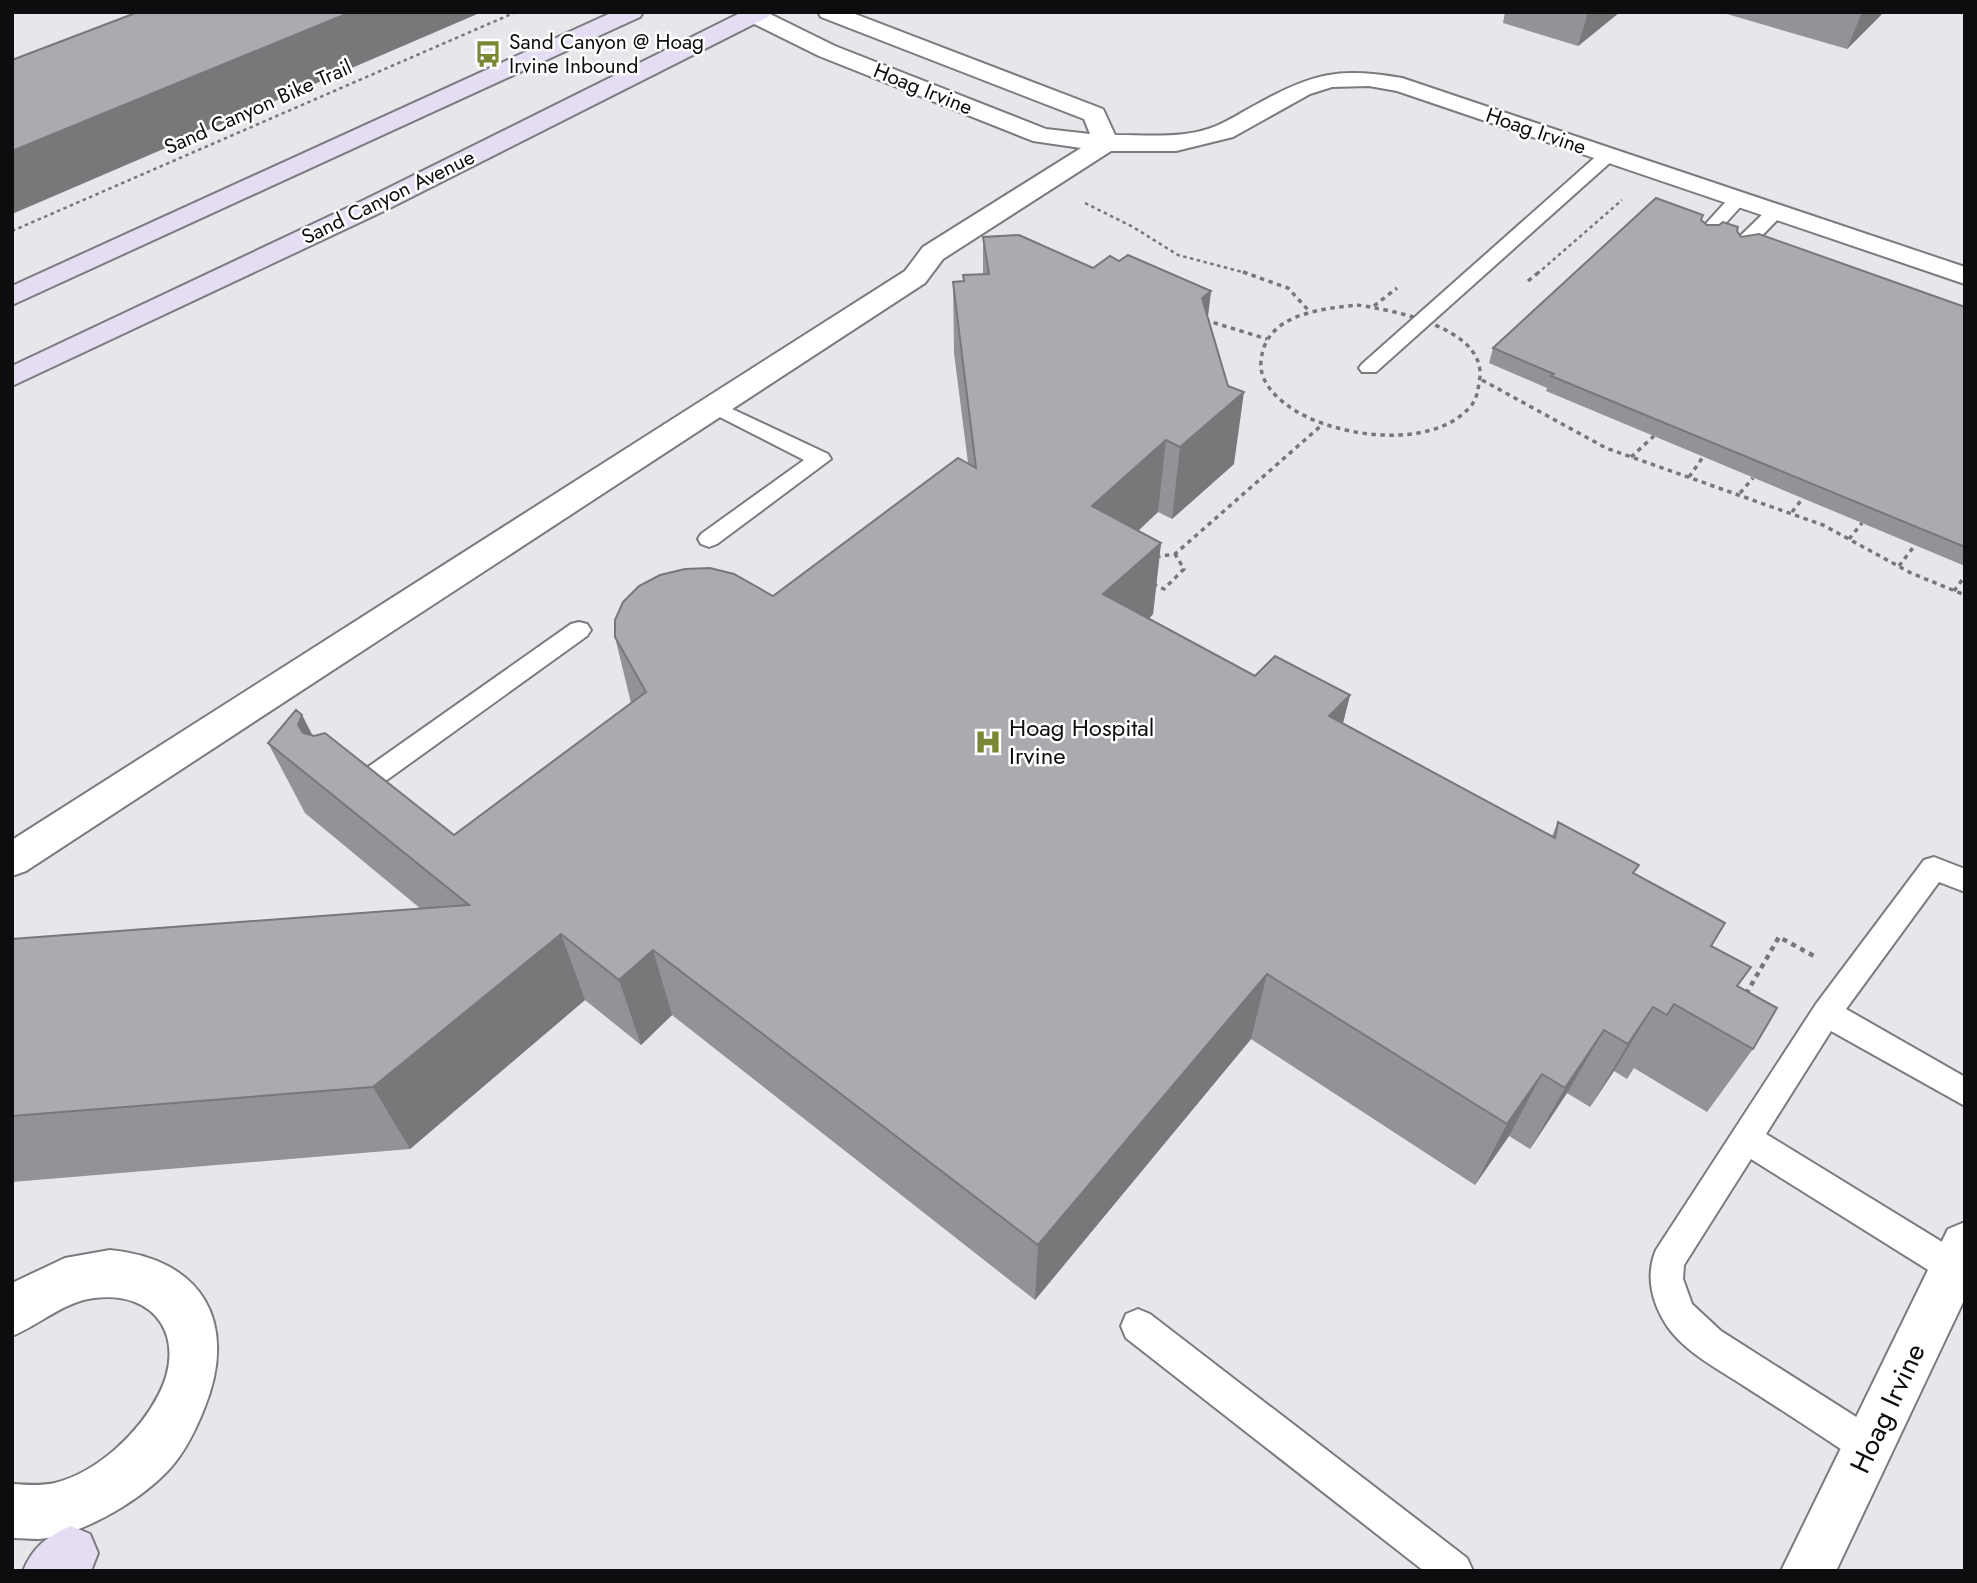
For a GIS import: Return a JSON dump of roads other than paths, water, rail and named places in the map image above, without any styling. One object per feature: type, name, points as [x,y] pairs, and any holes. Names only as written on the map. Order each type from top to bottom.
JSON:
[{"type":"main road","points":[[12,297],[632,12]]},
{"type":"main road","name":"Sand Canyon Avenue","points":[[12,377],[374,205],[754,13]]},
{"type":"street","name":"Hoag Irvine","points":[[829,12],[1094,114],[1106,143]]},
{"type":"street","name":"Hoag Irvine","points":[[754,13],[827,51],[1042,136],[1106,143],[1176,143],[1224,132],[1302,89],[1330,80],[1369,79],[1402,85],[1965,276]]},
{"type":"street","points":[[12,860],[915,277],[933,253],[1106,143]]},
{"type":"street","name":"Hoag Irvine","points":[[1808,1571],[1870,1447],[1959,1256]]},
{"type":"street","points":[[12,1312],[33,1297],[74,1278],[113,1273],[148,1278],[175,1296],[192,1324],[195,1359],[186,1399],[162,1438],[127,1472],[85,1498],[52,1543]]},
{"type":"lane","points":[[1368,368],[1608,156]]},
{"type":"lane","points":[[1707,233],[1737,200]]},
{"type":"lane","points":[[1742,246],[1775,212]]},
{"type":"lane","points":[[709,539],[820,459],[713,406]]},
{"type":"lane","points":[[348,794],[579,631]]},
{"type":"lane","points":[[1870,1447],[1709,1343],[1680,1316],[1670,1297],[1666,1279],[1668,1261],[1826,1013],[1934,868],[1965,881]]},
{"type":"lane","points":[[1826,1013],[1965,1093]]},
{"type":"lane","points":[[1745,1138],[1959,1256]]},
{"type":"lane","points":[[1138,1326],[1454,1571]]},
{"type":"place","name":"Sand Canyon @ Hoag Irvine Inbound","points":[[488,54]]},
{"type":"place","name":"Hoag Hospital Irvine","points":[[988,742]]}]
